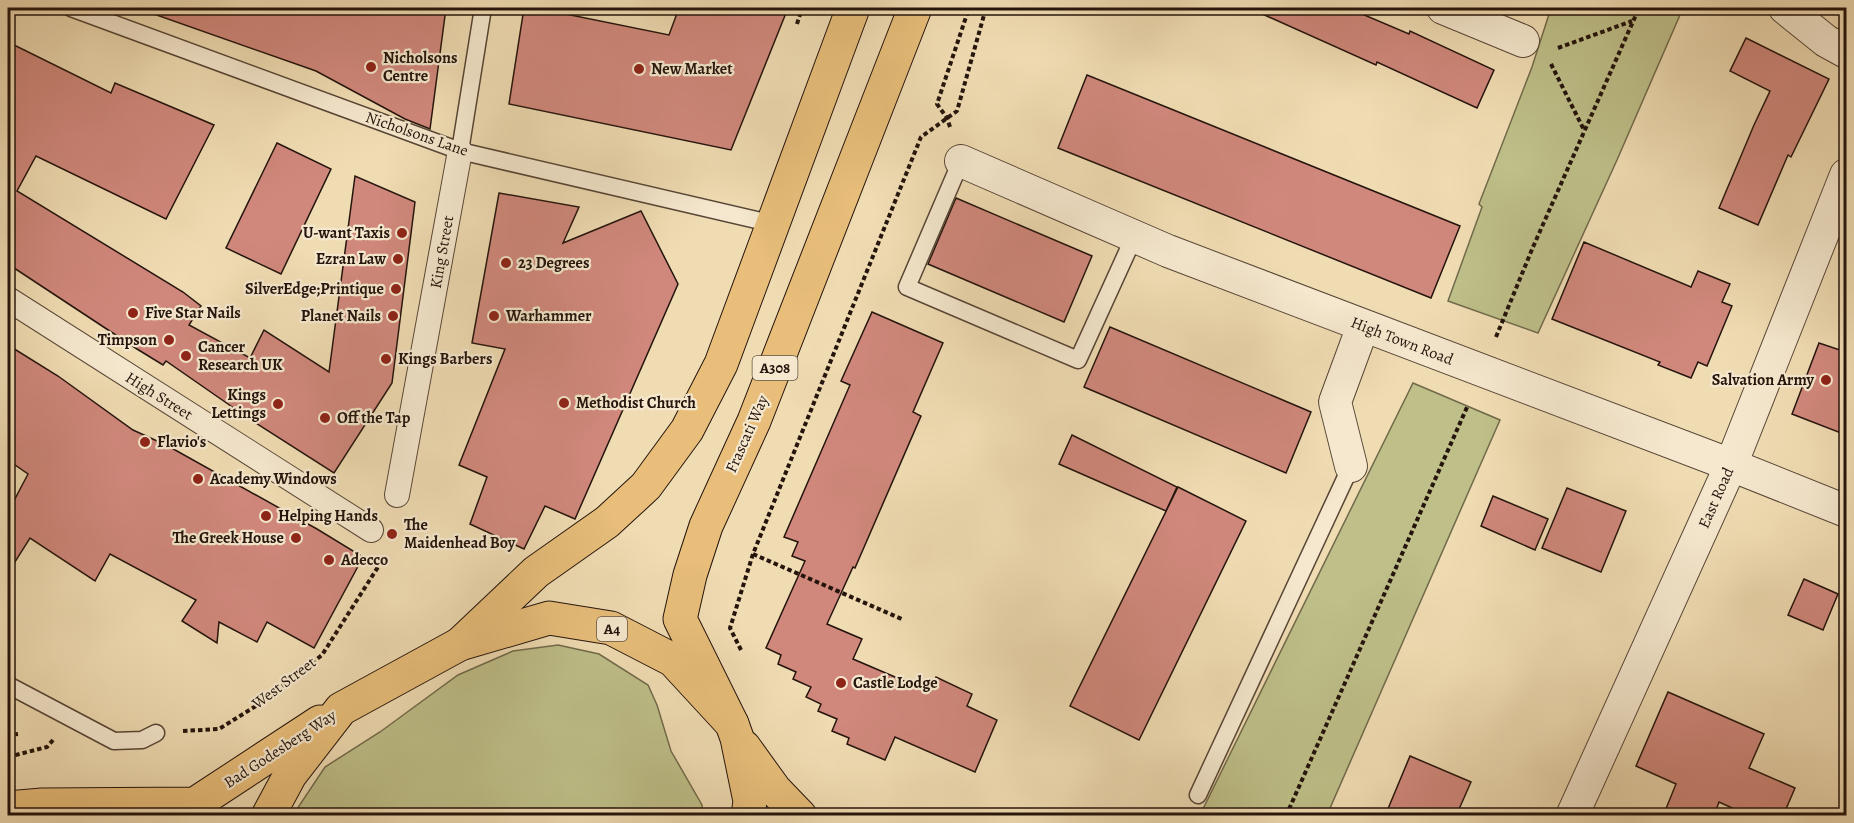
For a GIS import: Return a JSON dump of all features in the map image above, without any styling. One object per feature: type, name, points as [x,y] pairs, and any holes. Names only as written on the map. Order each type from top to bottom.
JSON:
[{"type":"main road","points":[[460,644],[536,572],[607,522],[646,486],[687,430],[721,364],[853,8]]},
{"type":"main road","name":"Frascati Way","points":[[735,731],[680,619],[690,575],[706,526],[754,421],[915,8]]},
{"type":"main road","name":"A4","points":[[268,816],[290,775],[341,709],[460,644],[549,618],[611,628],[673,660],[735,731],[775,790],[800,816]]},
{"type":"main road","name":"Bad Godesberg Way","points":[[8,808],[42,805],[195,804],[341,709]]},
{"type":"main road","points":[[735,731],[750,801],[748,816]]},
{"type":"street","points":[[1443,8],[1523,41]]},
{"type":"street","points":[[1785,8],[1826,41],[1846,52]]},
{"type":"street","name":"King Street","points":[[398,495],[460,151]]},
{"type":"street","name":"High Town Road","points":[[961,161],[1134,237],[1846,511]]},
{"type":"street","name":"East Road","points":[[1572,816],[1731,465],[1846,175]]},
{"type":"street","name":"High Street","points":[[8,299],[371,530]]},
{"type":"street","points":[[1351,466],[1335,402],[1363,326]]},
{"type":"lane","name":"Nicholsons Lane","points":[[71,8],[460,151],[774,224]]},
{"type":"lane","name":"King Street","points":[[460,151],[483,8]]},
{"type":"lane","points":[[961,161],[907,287],[1078,360],[1134,237]]},
{"type":"lane","points":[[1198,795],[1351,466]]},
{"type":"lane","points":[[8,684],[114,741],[142,740],[156,734]]},
{"type":"path","points":[[797,24],[802,8]]},
{"type":"path","points":[[947,118],[937,104],[969,8]]},
{"type":"path","points":[[745,660],[730,628],[753,554],[921,137],[957,111],[986,8]]},
{"type":"path","points":[[1286,816],[1639,8]]},
{"type":"path","points":[[1557,48],[1633,20]]},
{"type":"path","points":[[1551,62],[1584,131]]},
{"type":"path","points":[[753,554],[904,620]]},
{"type":"path","name":"West Street","points":[[184,731],[219,729],[264,701],[322,655],[378,567]]},
{"type":"path","points":[[8,735],[18,734]]},
{"type":"path","points":[[8,757],[47,747]]},
{"type":"green space","points":[[1551,8],[1683,8],[1538,333],[1448,301],[1482,207],[1479,204],[1532,67]]},
{"type":"green space","points":[[1413,383],[1500,420],[1327,815],[1200,815]]},
{"type":"green space","points":[[558,645],[599,654],[648,685],[657,705],[671,751],[702,805],[703,815],[293,815],[325,767],[380,732],[458,675],[513,651]]},
{"type":"building","name":"Nicholsons Centre","points":[[148,8],[446,8],[430,129],[405,119],[316,71],[148,12]]},
{"type":"building","name":"New Market","points":[[524,8],[536,8],[669,35],[679,8],[788,8],[731,150],[509,104]]},
{"type":"building","points":[[1249,8],[1348,8],[1409,34],[1410,31],[1494,70],[1477,108],[1377,62],[1376,65]]},
{"type":"building","points":[[1746,38],[1829,79],[1791,157],[1788,155],[1758,225],[1719,208],[1770,91],[1730,71]]},
{"type":"building","points":[[8,42],[111,93],[115,83],[214,125],[166,219],[36,156],[17,191],[183,292],[201,306],[189,325],[250,358],[264,330],[329,372],[355,176],[415,202],[392,383],[334,473],[251,420],[166,361],[163,365],[8,264]]},
{"type":"building","points":[[1087,75],[1460,226],[1431,298],[1058,148]]},
{"type":"building","points":[[277,143],[331,169],[281,274],[226,248]]},
{"type":"building","points":[[499,193],[579,207],[563,243],[641,211],[678,284],[575,519],[545,506],[524,549],[470,524],[487,477],[459,465],[505,349],[472,343]]},
{"type":"building","points":[[956,198],[1092,256],[1064,322],[928,264]]},
{"type":"building","points":[[1584,242],[1691,287],[1698,271],[1730,284],[1722,302],[1732,306],[1707,366],[1698,362],[1691,378],[1658,365],[1660,362],[1552,319]]},
{"type":"building","points":[[872,312],[943,343],[913,412],[921,416],[855,568],[853,567],[827,624],[862,639],[853,659],[930,692],[936,677],[972,694],[967,706],[997,720],[975,772],[895,737],[885,760],[847,744],[849,738],[832,731],[837,719],[818,711],[821,704],[806,697],[811,687],[793,679],[796,672],[778,664],[781,655],[766,648],[805,561],[792,556],[798,542],[784,537],[850,385],[841,381]]},
{"type":"building","points":[[1110,327],[1311,412],[1286,473],[1084,387]]},
{"type":"building","name":"Salvation Army","points":[[1819,343],[1846,352],[1846,435],[1792,414]]},
{"type":"building","points":[[8,345],[58,376],[133,430],[168,446],[363,557],[314,648],[267,622],[257,642],[219,622],[217,643],[182,621],[196,600],[110,554],[95,581],[30,538],[8,573],[8,512],[28,474],[8,460]]},
{"type":"building","points":[[1072,435],[1177,487],[1166,511],[1059,464]]},
{"type":"building","points":[[1178,487],[1246,521],[1139,740],[1070,706]]},
{"type":"building","points":[[1567,488],[1626,511],[1601,572],[1542,548]]},
{"type":"building","points":[[1493,496],[1548,519],[1535,550],[1481,526]]},
{"type":"building","points":[[1804,579],[1838,594],[1823,630],[1788,615]]},
{"type":"building","points":[[1668,692],[1764,734],[1749,768],[1795,788],[1783,816],[1750,816],[1719,802],[1714,816],[1663,816],[1676,784],[1636,766]]},
{"type":"building","points":[[1410,756],[1471,782],[1456,816],[1385,816]]},
{"type":"place","name":"Nicholsons Centre","points":[[371,67]]},
{"type":"place","name":"New Market","points":[[639,69]]},
{"type":"place","name":"U-want Taxis","points":[[402,233]]},
{"type":"place","name":"Ezran Law","points":[[398,259]]},
{"type":"place","name":"23 Degrees","points":[[506,263]]},
{"type":"place","name":"SilverEdge;Printique","points":[[396,289]]},
{"type":"place","name":"Five Star Nails","points":[[133,313]]},
{"type":"place","name":"Planet Nails","points":[[393,316]]},
{"type":"place","name":"Warhammer","points":[[494,316]]},
{"type":"place","name":"Timpson","points":[[169,340]]},
{"type":"place","name":"Cancer Research UK","points":[[186,356]]},
{"type":"place","name":"Kings Barbers","points":[[386,359]]},
{"type":"place","name":"Salvation Army","points":[[1826,380]]},
{"type":"place","name":"Methodist Church","points":[[564,403]]},
{"type":"place","name":"Kings Lettings","points":[[278,404]]},
{"type":"place","name":"Off the Tap","points":[[325,418]]},
{"type":"place","name":"Flavio's","points":[[145,442]]},
{"type":"place","name":"Academy Windows","points":[[198,479]]},
{"type":"place","name":"Helping Hands","points":[[266,516]]},
{"type":"place","name":"The Maidenhead Boy","points":[[392,534]]},
{"type":"place","name":"The Greek House","points":[[296,538]]},
{"type":"place","name":"Adecco","points":[[329,560]]},
{"type":"place","name":"Castle Lodge","points":[[841,683]]}]
